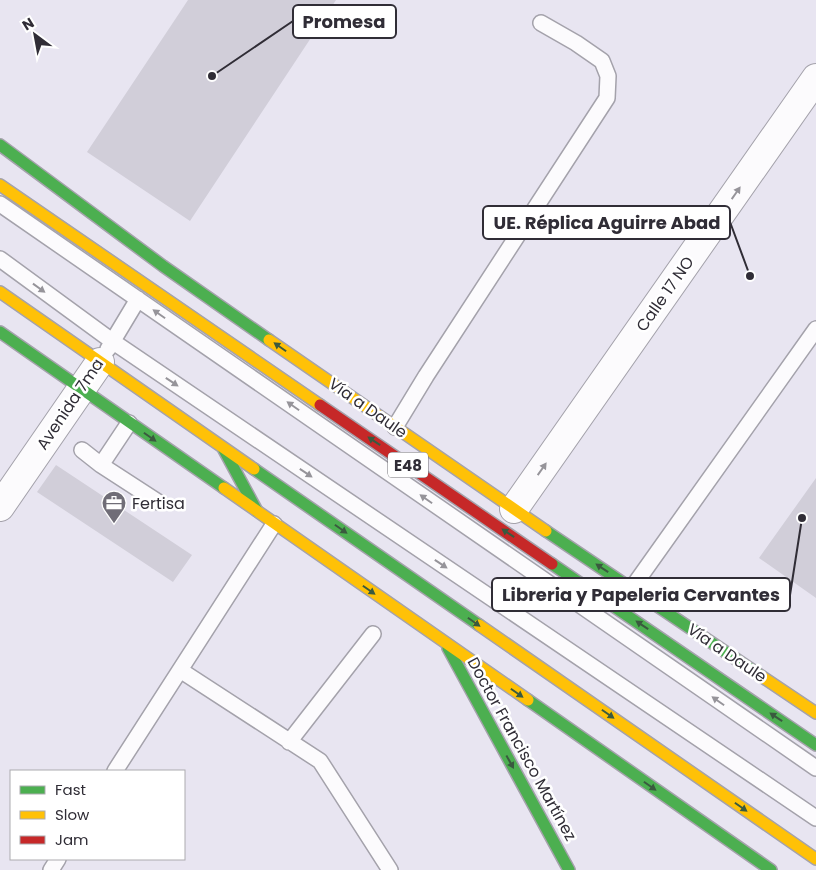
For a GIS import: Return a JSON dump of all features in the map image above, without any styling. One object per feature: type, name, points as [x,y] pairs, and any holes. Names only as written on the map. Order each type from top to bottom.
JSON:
[{"type":"main road","name":"Vía a Daule","points":[[0,145],[163,266],[514,509],[811,709]]},
{"type":"main road","name":"Vía a Daule","points":[[0,185],[816,745]]},
{"type":"main road","points":[[0,292],[106,352],[222,446],[816,859]]},
{"type":"main road","points":[[0,332],[771,870]]},
{"type":"main road","points":[[222,446],[257,511]]},
{"type":"main road","name":"Doctor Francisco Martínez","points":[[445,643],[569,870]]},
{"type":"street","name":"Calle 17 NO","points":[[514,509],[816,78]]},
{"type":"street","name":"Avenida 7ma","points":[[0,508],[106,352]]},
{"type":"lane","points":[[395,426],[607,98],[608,76],[602,61],[576,43],[541,23]]},
{"type":"lane","points":[[0,204],[816,768]]},
{"type":"lane","points":[[0,259],[106,352],[816,818]]},
{"type":"lane","name":"Avenida 7ma","points":[[106,352],[138,299]]},
{"type":"lane","points":[[632,588],[816,329]]},
{"type":"lane","points":[[101,465],[129,422]]},
{"type":"lane","points":[[82,450],[101,465],[158,502]]},
{"type":"lane","points":[[116,770],[274,524]]},
{"type":"lane","points":[[289,742],[373,634]]},
{"type":"lane","points":[[180,670],[320,762],[390,870]]},
{"type":"lane","points":[[811,709],[816,692]]},
{"type":"building","points":[[188,0],[336,0],[190,221],[87,152]]},
{"type":"building","name":"Fertisa","points":[[56,465],[192,555],[173,582],[37,492]]},
{"type":"building","points":[[816,478],[816,598],[759,558]]},
{"type":"traffic: fast","points":[[0,145],[163,266],[269,340]]},
{"type":"traffic: fast","points":[[0,332],[224,488]]},
{"type":"traffic: fast","points":[[224,450],[257,511]]},
{"type":"traffic: fast","points":[[254,469],[479,625]]},
{"type":"traffic: fast","points":[[546,531],[761,676]]},
{"type":"traffic: fast","points":[[552,564],[816,745]]},
{"type":"traffic: fast","points":[[448,648],[569,870]]},
{"type":"traffic: fast","points":[[528,700],[771,870]]},
{"type":"traffic: slow","points":[[0,185],[320,405]]},
{"type":"traffic: slow","points":[[0,292],[254,469]]},
{"type":"traffic: slow","points":[[269,340],[546,531]]},
{"type":"traffic: slow","points":[[224,488],[528,700]]},
{"type":"traffic: slow","points":[[479,625],[816,859]]},
{"type":"traffic: slow","points":[[761,676],[816,713]]},
{"type":"traffic: jam","points":[[320,405],[552,564]]},
{"type":"place","name":"Promesa","points":[[212,76]]},
{"type":"place","name":"UE. Réplica Aguirre Abad","points":[[750,276]]},
{"type":"place","name":"Libreria y Papeleria Cervantes","points":[[802,518]]},
{"type":"place","name":"Fertisa","points":[[114,524]]}]
